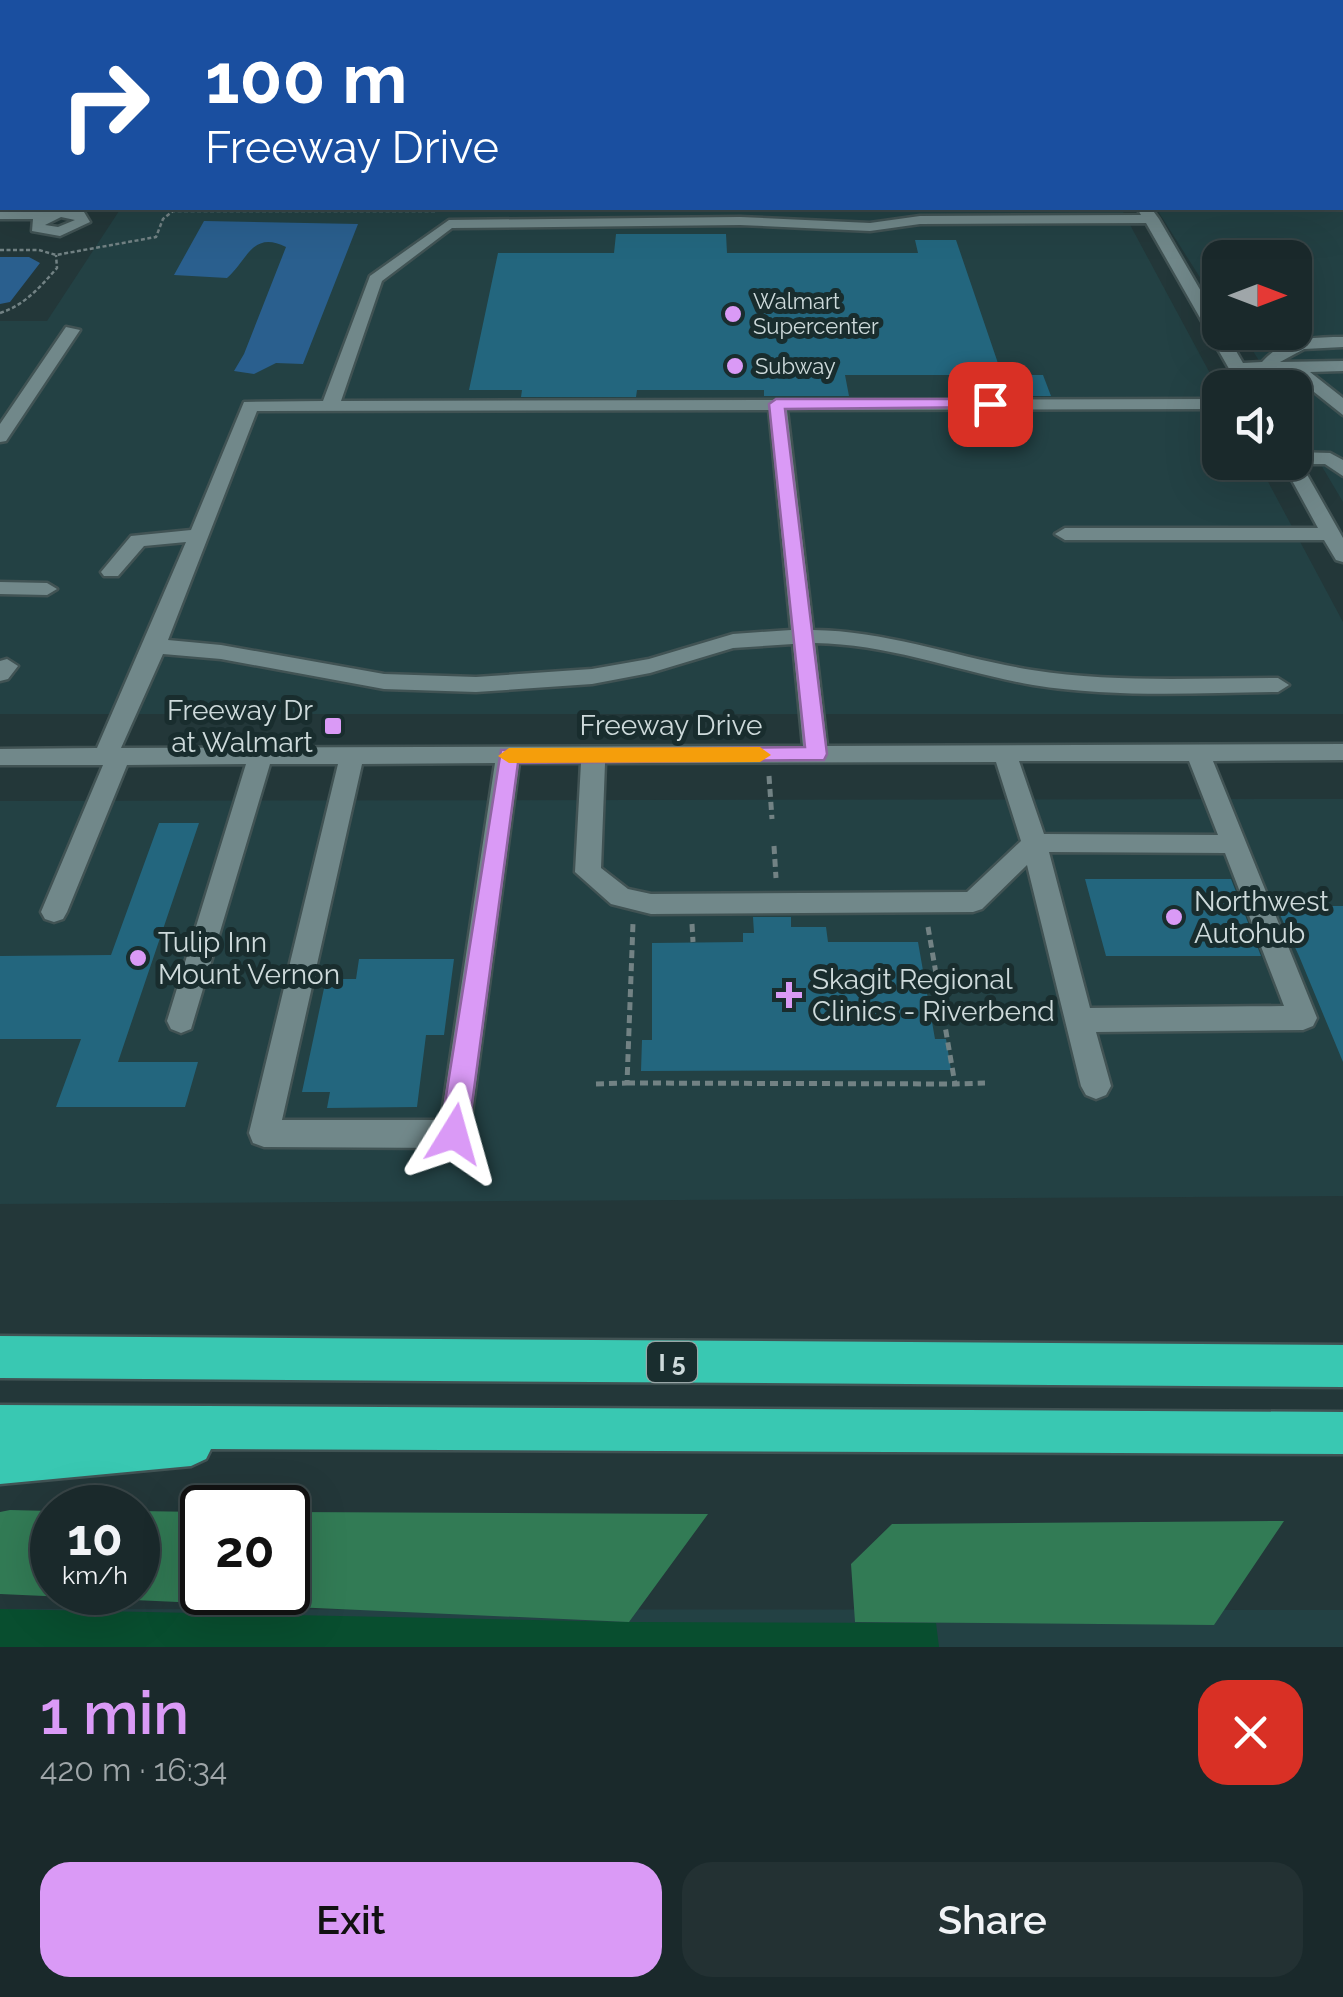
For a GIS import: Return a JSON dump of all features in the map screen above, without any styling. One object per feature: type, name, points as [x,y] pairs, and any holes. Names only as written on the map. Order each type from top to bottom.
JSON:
[{"type":"highway","name":"I 5","points":[[0,1357],[1343,1366]]},
{"type":"highway","points":[[0,1426],[1343,1433]]},
{"type":"highway","points":[[0,1462],[366,1426]]},
{"type":"street","points":[[330,406],[375,279],[449,224],[740,221],[870,227],[920,220],[1148,213],[1237,368],[1343,366]]},
{"type":"street","points":[[0,215],[52,215]]},
{"type":"street","points":[[0,437],[72,330]]},
{"type":"street","points":[[1266,368],[1275,356],[1302,342],[1343,342]]},
{"type":"street","points":[[1294,368],[1332,394],[1343,410]]},
{"type":"street","points":[[776,404],[816,754]]},
{"type":"street","points":[[54,912],[250,406],[1202,404]]},
{"type":"street","points":[[1312,460],[1339,461]]},
{"type":"street","points":[[1303,480],[1343,556]]},
{"type":"street","points":[[1065,534],[1331,534]]},
{"type":"street","points":[[111,572],[138,540],[201,535]]},
{"type":"street","points":[[0,588],[47,589]]},
{"type":"street","points":[[156,647],[198,646],[335,676],[411,684],[490,685],[570,680],[648,666],[742,639],[866,640],[963,665],[1039,678],[1118,684],[1278,685]]},
{"type":"street","name":"Freeway Drive","points":[[3,763],[112,757],[1343,752]]},
{"type":"street","points":[[1078,1020],[1303,1018],[1198,753]]},
{"type":"street","points":[[1005,754],[1034,843],[1096,1086]]},
{"type":"street","points":[[593,755],[588,872],[620,898],[651,904],[973,902],[1034,843],[1234,844]]},
{"type":"street","points":[[352,756],[264,1132],[454,1134],[508,756]]},
{"type":"street","points":[[181,1022],[260,757]]},
{"type":"path","points":[[0,250],[40,250],[56,255],[156,237],[164,219],[173,211],[449,211]]},
{"type":"path","points":[[0,313],[16,309],[30,298],[57,268],[56,255]]},
{"type":"path","points":[[768,773],[772,819]]},
{"type":"path","points":[[774,846],[777,890]]},
{"type":"path","points":[[627,1083],[633,919],[650,922]]},
{"type":"path","points":[[927,919],[955,1084]]},
{"type":"path","points":[[678,922],[709,921]]},
{"type":"path","points":[[692,922],[693,942]]},
{"type":"path","points":[[596,1084],[985,1083]]},
{"type":"shaded area","points":[[120,210],[1122,210],[1208,370],[1202,370],[1202,480],[1267,480],[1343,622],[1343,714],[0,714],[0,321],[47,321]]},
{"type":"shaded area","points":[[1157,210],[1343,210],[1343,502],[1312,450],[1312,370],[1265,370],[1252,350],[1312,350],[1312,240],[1202,240],[1202,281]]},
{"type":"shaded area","points":[[1343,799],[1343,1196],[0,1204],[0,801]]},
{"type":"shaded area","points":[[0,1609],[30,1609],[30,1615],[160,1615],[160,1609],[180,1609],[180,1615],[310,1615],[310,1609],[1343,1610],[1343,1647],[0,1647]]},
{"type":"green space","points":[[30,1510],[30,1595],[0,1594],[0,1512]]},
{"type":"green space","points":[[160,1511],[180,1512],[180,1602],[160,1601]]},
{"type":"green space","points":[[310,1512],[708,1514],[629,1622],[310,1608]]},
{"type":"green space","points":[[1284,1521],[1214,1625],[855,1622],[851,1564],[892,1524]]},
{"type":"green space","points":[[0,1609],[30,1610],[30,1615],[160,1612],[629,1622],[936,1623],[939,1647],[0,1647]]},
{"type":"water","points":[[204,221],[358,224],[303,364],[276,363],[254,374],[234,371],[286,247],[265,242],[258,245],[227,278],[174,275]]},
{"type":"water","points":[[0,257],[29,257],[40,263],[10,302],[0,304]]},
{"type":"building","name":"Walmart Supercenter","points":[[616,234],[726,234],[727,253],[918,253],[915,240],[956,240],[1002,375],[1043,375],[1051,396],[957,396],[951,375],[845,375],[849,396],[764,396],[764,390],[637,390],[636,397],[521,397],[522,390],[469,390],[498,253],[614,253]]},
{"type":"building","name":"Tulip Inn Mount Vernon","points":[[159,823],[199,823],[118,1062],[198,1062],[185,1107],[56,1107],[81,1039],[0,1039],[0,956],[111,955]]},
{"type":"building","name":"Northwest Autohub","points":[[1085,879],[1231,879],[1261,956],[1106,956]]},
{"type":"building","points":[[1276,906],[1343,906],[1343,1062],[1299,956]]},
{"type":"building","name":"Skagit Regional Clinics - Riverbend","points":[[753,917],[791,917],[791,927],[826,927],[828,942],[918,942],[935,1039],[946,1039],[951,1070],[641,1071],[642,1040],[652,1040],[652,943],[743,942],[743,933],[754,933]]},
{"type":"building","points":[[359,959],[454,959],[444,1035],[426,1035],[417,1107],[327,1108],[330,1092],[302,1092],[326,979],[356,979]]},
{"type":"slow traffic","points":[[509,756],[760,755]]},
{"type":"place","name":"Walmart Supercenter","points":[[733,314]]},
{"type":"place","name":"Subway","points":[[735,366]]},
{"type":"place","name":"Freeway Dr at Walmart","points":[[333,726]]},
{"type":"place","name":"Northwest Autohub","points":[[1174,917]]},
{"type":"place","name":"Tulip Inn Mount Vernon","points":[[138,958]]},
{"type":"place","name":"Skagit Regional Clinics - Riverbend","points":[[789,995]]},
{"type":"route","points":[[454,1134],[508,756],[816,754],[776,404],[990,404]]}]
